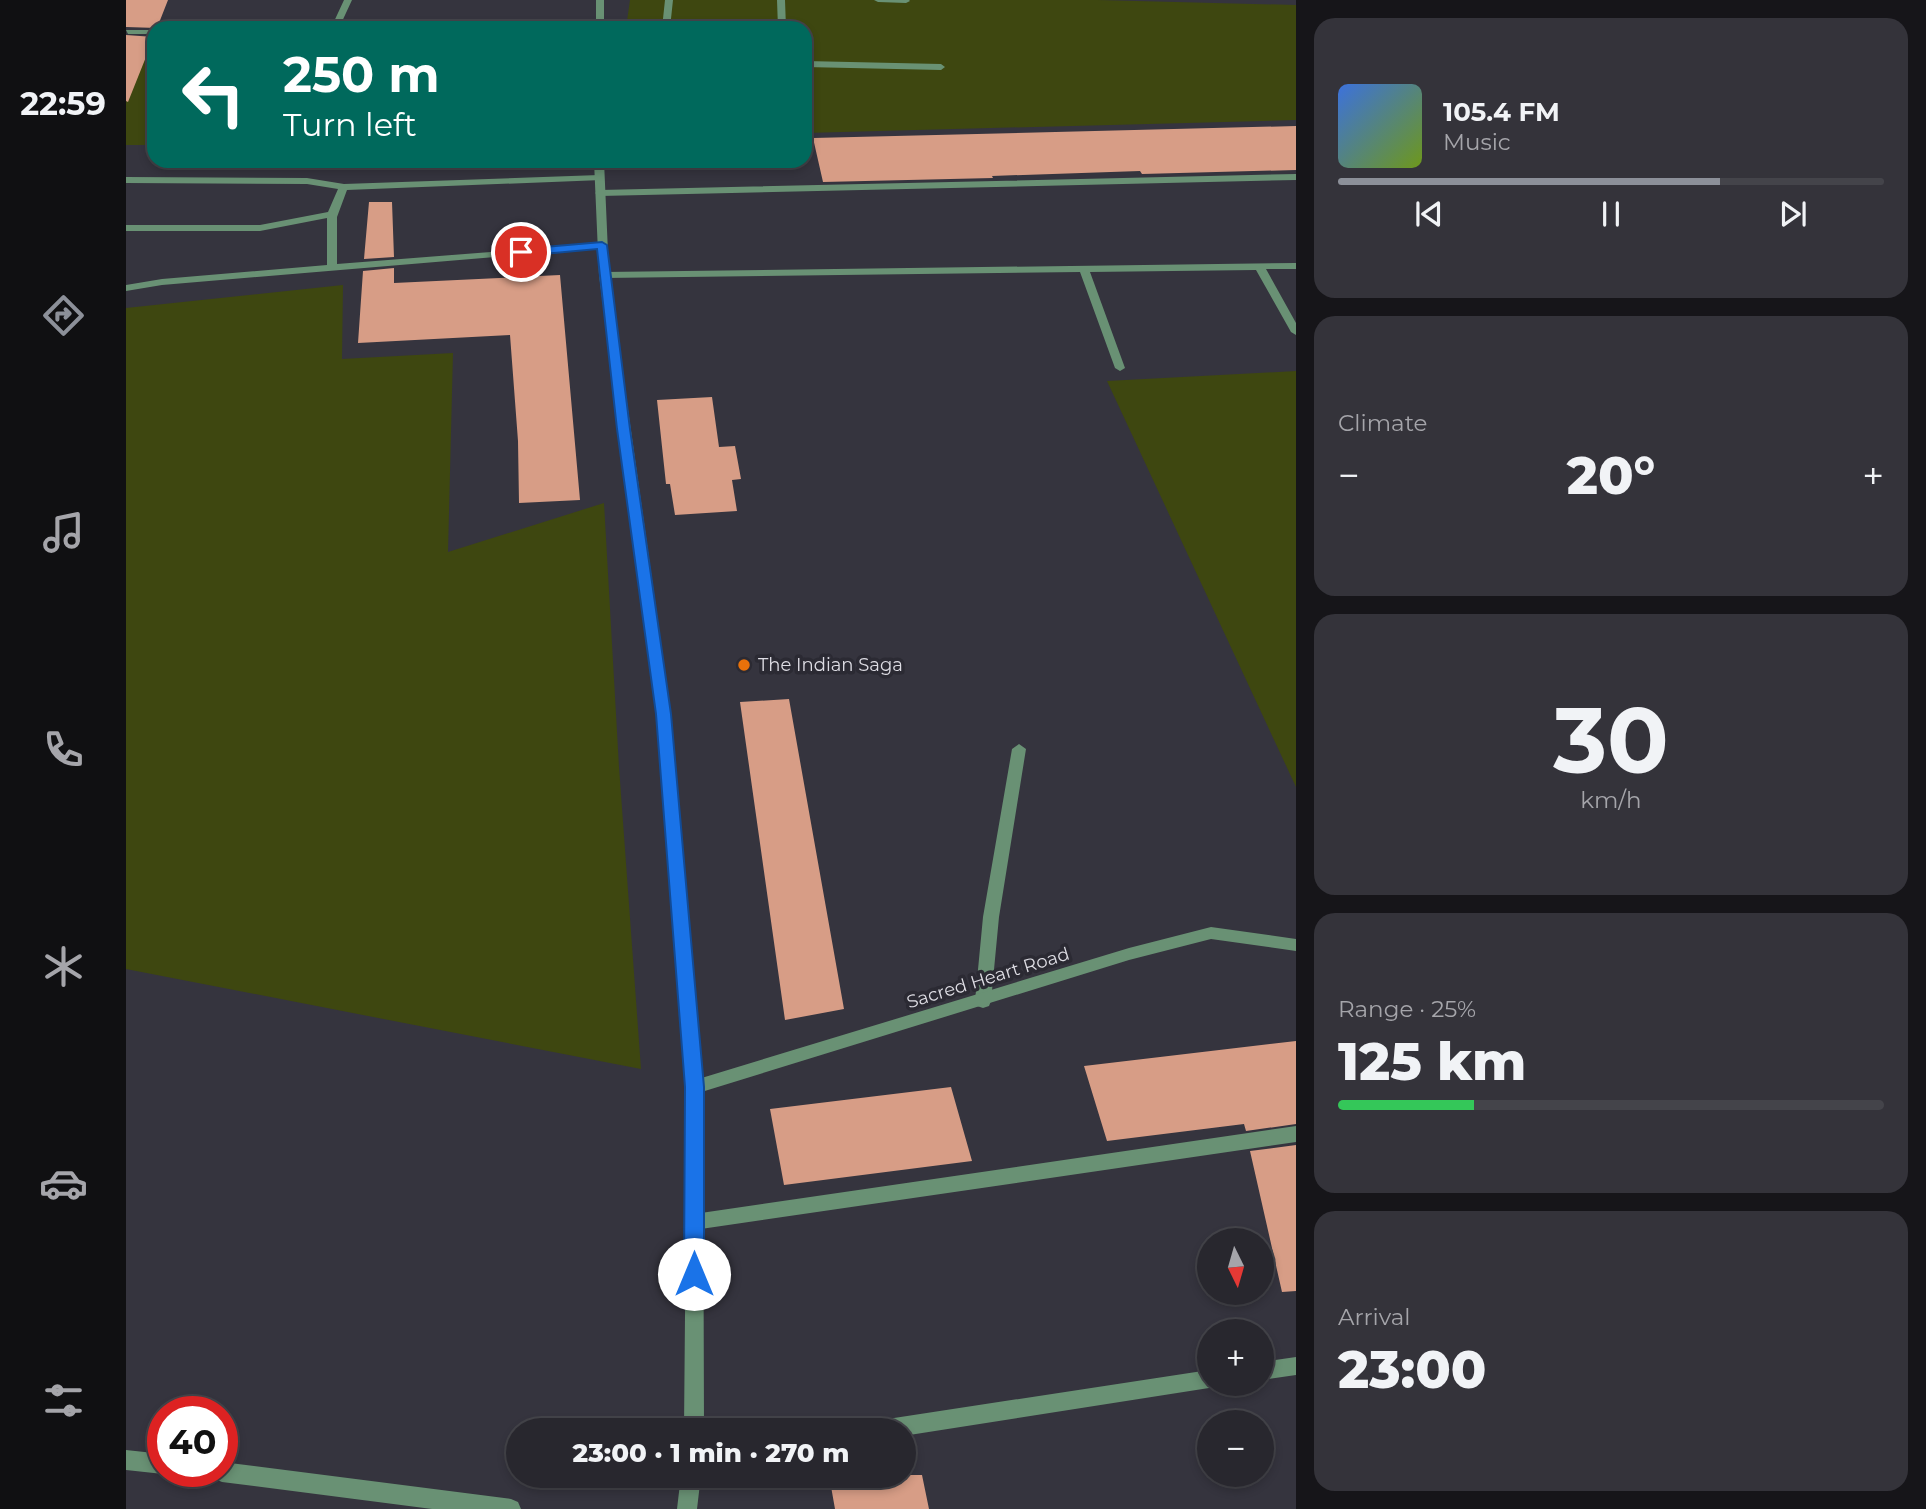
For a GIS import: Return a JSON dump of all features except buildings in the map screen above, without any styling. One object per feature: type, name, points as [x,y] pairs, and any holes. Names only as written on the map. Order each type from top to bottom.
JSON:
[{"type":"street","points":[[338,21],[348,0]]},
{"type":"street","points":[[600,0],[600,21]]},
{"type":"street","points":[[667,21],[669,0]]},
{"type":"street","points":[[781,0],[782,21]]},
{"type":"street","points":[[878,0],[906,1]]},
{"type":"street","points":[[128,32],[147,32]]},
{"type":"street","points":[[812,64],[940,67]]},
{"type":"street","points":[[599,168],[604,275],[664,714],[695,1087],[694,1418]]},
{"type":"street","points":[[126,180],[307,181],[344,187],[1296,177]]},
{"type":"street","points":[[332,269],[335,242],[330,215],[335,199],[344,187]]},
{"type":"street","points":[[126,228],[260,228],[330,215]]},
{"type":"street","points":[[126,288],[162,282],[602,245]]},
{"type":"street","points":[[1260,267],[1296,332]]},
{"type":"street","points":[[604,275],[1296,267]]},
{"type":"street","points":[[1084,269],[1120,368]]},
{"type":"street","points":[[983,1001],[991,917],[1019,749]]},
{"type":"street","name":"Sacred Heart Road","points":[[695,1087],[983,1001],[1129,954],[1211,933],[1296,946]]},
{"type":"street","points":[[694,1222],[1296,1134]]},
{"type":"street","points":[[1274,1369],[1296,1366]]},
{"type":"street","points":[[916,1425],[1197,1381]]},
{"type":"street","points":[[126,1460],[147,1462]]},
{"type":"street","points":[[238,1474],[510,1509]]},
{"type":"street","points":[[687,1509],[689,1488]]},
{"type":"green space","points":[[630,0],[1098,0],[1296,5],[1296,120],[812,133],[812,21],[627,21]]},
{"type":"green space","points":[[126,56],[147,57],[147,145],[126,145]]},
{"type":"green space","points":[[343,285],[342,359],[453,353],[448,552],[604,503],[619,767],[641,1069],[126,969],[126,308]]},
{"type":"green space","points":[[1296,371],[1296,787],[1107,381]]},
{"type":"place","name":"The Indian Saga","points":[[744,665]]},
{"type":"route","points":[[521,252],[602,245],[624,429],[664,714],[695,1087],[694,1274]]}]
